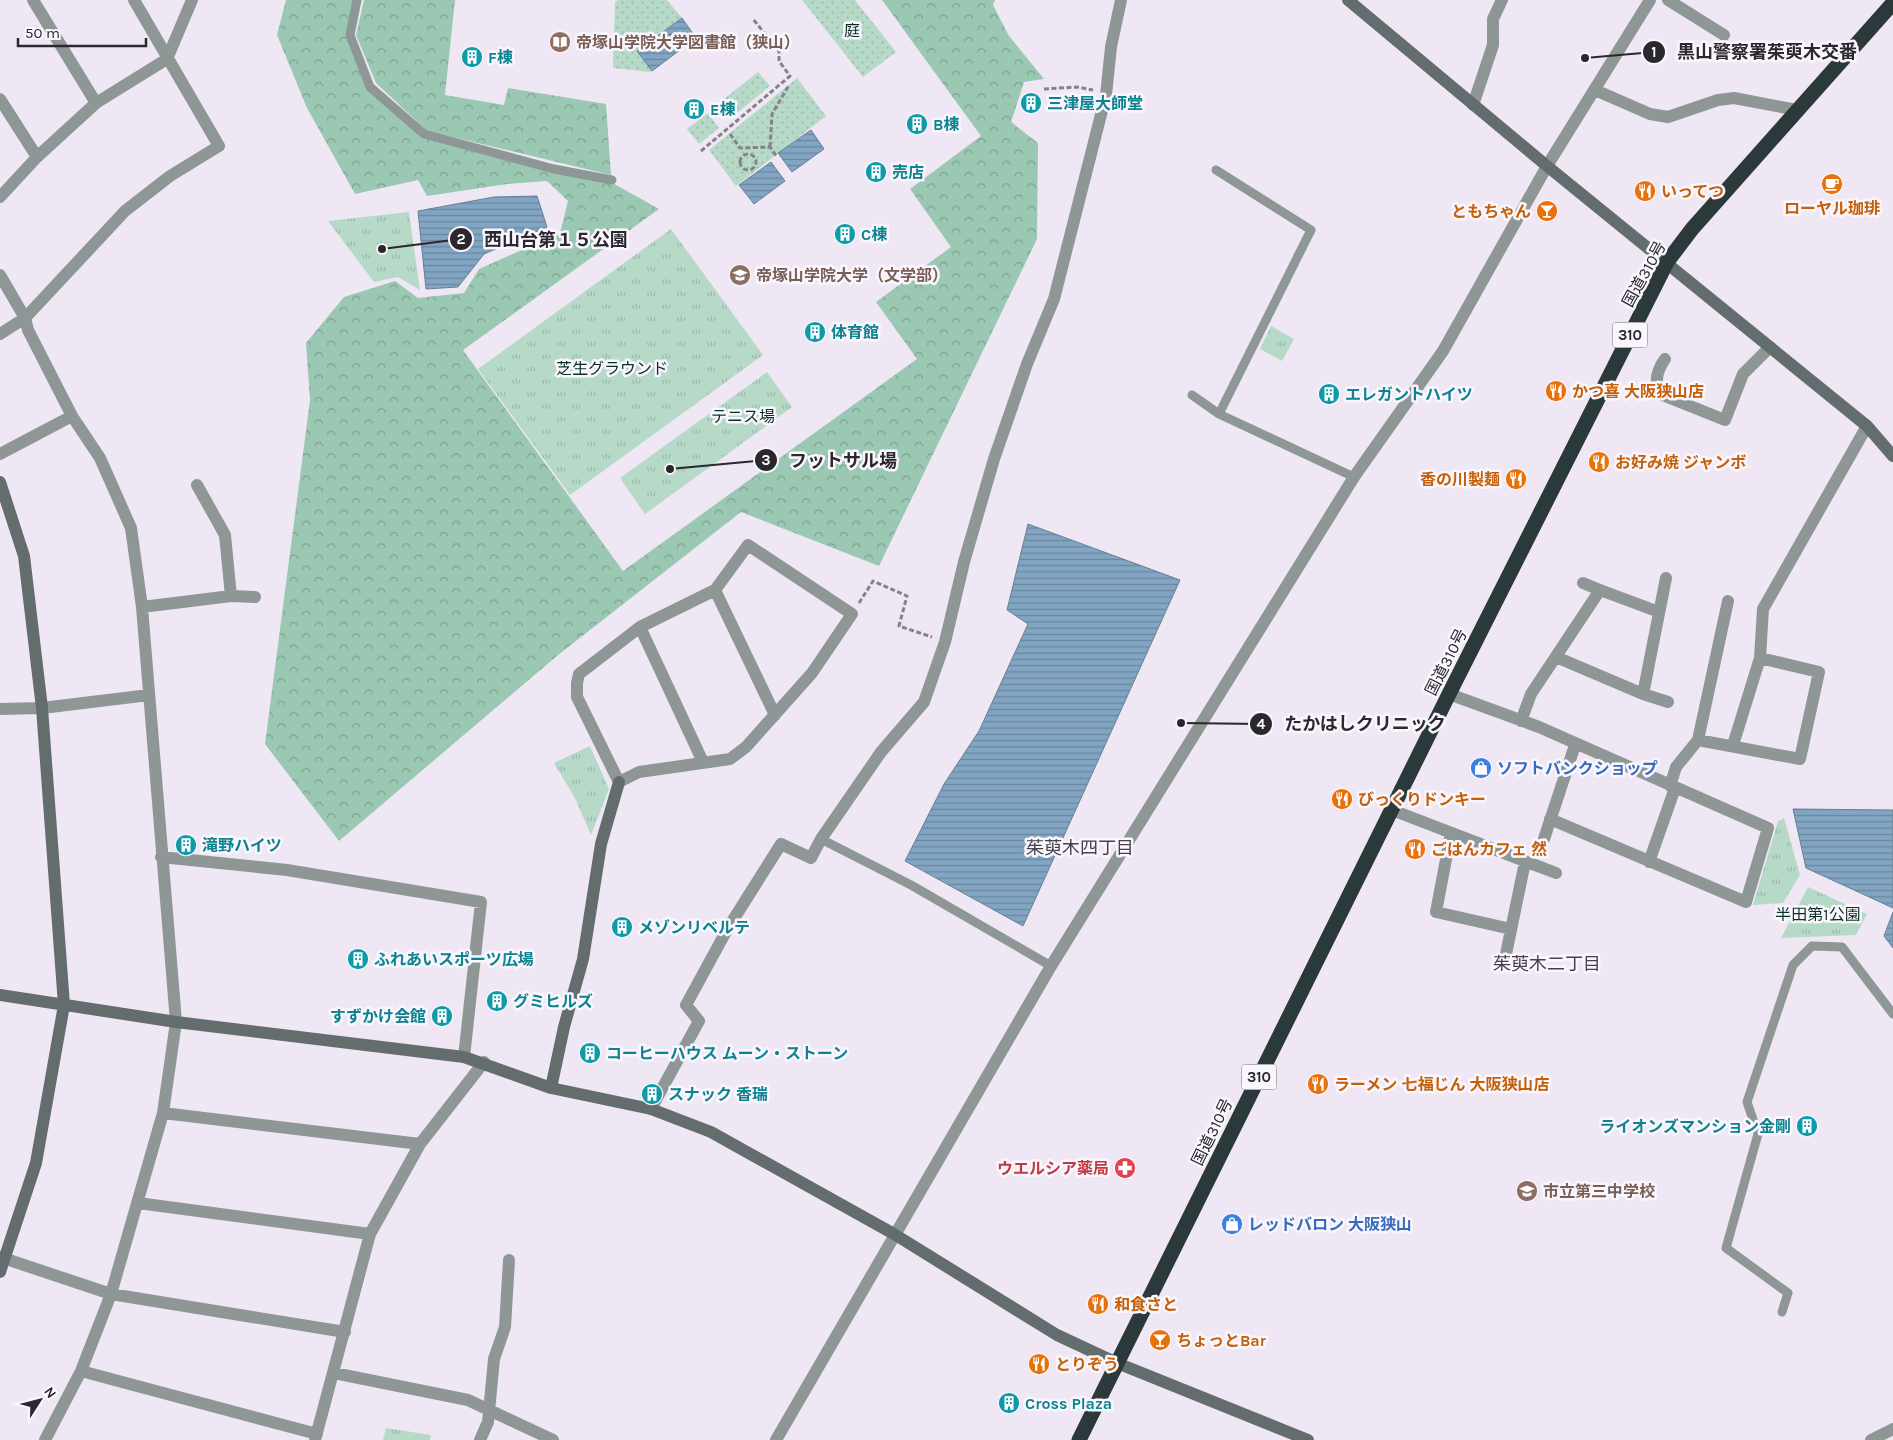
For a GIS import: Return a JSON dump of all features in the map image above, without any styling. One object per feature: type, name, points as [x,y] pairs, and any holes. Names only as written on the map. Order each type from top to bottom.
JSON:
[{"type":"highway","name":"国道310号","points":[[1079,1440],[1449,694],[1667,262],[1692,229],[1893,3]]},
{"type":"street","points":[[33,0],[96,103]]},
{"type":"street","points":[[0,334],[25,318],[124,211],[170,176],[219,146],[134,0]]},
{"type":"street","points":[[0,197],[37,157],[96,103],[167,59],[192,0]]},
{"type":"street","points":[[650,1109],[698,1021],[686,1005],[702,972],[755,883],[781,844],[811,858],[821,839],[881,752],[924,702],[946,642],[964,562],[994,459],[1027,364],[1054,299],[1106,95],[1111,47],[1121,0]]},
{"type":"street","points":[[1348,0],[1547,166],[1867,426],[1893,456]]},
{"type":"street","points":[[1473,104],[1493,45],[1493,19],[1502,0]]},
{"type":"street","points":[[776,1440],[1051,966],[1354,477],[1443,350],[1547,166],[1650,0]]},
{"type":"street","points":[[1668,0],[1724,36]]},
{"type":"street","points":[[1595,90],[1650,114],[1668,117],[1718,100],[1734,98],[1797,110]]},
{"type":"street","points":[[0,99],[37,157]]},
{"type":"street","points":[[0,275],[25,318],[28,330],[72,416],[100,458],[131,528],[142,607],[176,1022],[163,1113],[111,1294],[81,1371],[45,1440]]},
{"type":"street","points":[[1665,359],[1659,367],[1656,386],[1660,394],[1725,420],[1743,374],[1770,347]]},
{"type":"street","points":[[0,454],[72,416]]},
{"type":"street","points":[[1733,745],[1760,658],[1763,609],[1867,426]]},
{"type":"street","points":[[0,482],[24,556],[42,708],[64,1005],[36,1163],[3,1258],[0,1272]]},
{"type":"street","points":[[197,485],[225,535],[230,596]]},
{"type":"street","points":[[551,1088],[564,1027],[583,959],[601,844],[619,782],[577,696],[579,674],[640,626],[715,590],[748,545],[852,614],[812,673],[746,747],[730,759],[639,772],[619,782]]},
{"type":"street","points":[[1643,694],[1666,578]]},
{"type":"street","points":[[1583,583],[1659,612]]},
{"type":"street","points":[[715,590],[775,715]]},
{"type":"street","points":[[1521,721],[1531,694],[1600,590]]},
{"type":"street","points":[[142,607],[230,596],[255,597]]},
{"type":"street","points":[[1648,862],[1673,787],[1676,767],[1698,740],[1728,601]]},
{"type":"street","points":[[640,626],[703,762]]},
{"type":"street","points":[[1556,657],[1643,694],[1668,702]]},
{"type":"street","points":[[1698,740],[1800,758],[1819,672],[1760,658]]},
{"type":"street","points":[[1449,694],[1521,721],[1768,828],[1746,902],[1550,819]]},
{"type":"street","points":[[0,709],[42,708],[149,695]]},
{"type":"street","points":[[1544,840],[1575,745]]},
{"type":"street","points":[[1392,810],[1556,873]]},
{"type":"street","points":[[1451,833],[1436,912],[1511,929]]},
{"type":"street","points":[[161,857],[287,870],[481,902],[464,1057]]},
{"type":"street","points":[[1505,959],[1525,862]]},
{"type":"street","points":[[0,995],[176,1022],[464,1057],[484,1062],[551,1088],[650,1109],[711,1132],[894,1234],[1057,1335],[1117,1362],[1308,1440]]},
{"type":"street","points":[[81,1371],[316,1437],[370,1234],[420,1144],[484,1062]]},
{"type":"street","points":[[163,1113],[420,1144]]},
{"type":"street","points":[[138,1203],[370,1234]]},
{"type":"street","points":[[3,1258],[111,1294],[345,1332]]},
{"type":"street","points":[[480,1440],[488,1422],[494,1359],[505,1327],[509,1260]]},
{"type":"street","points":[[334,1374],[468,1400],[553,1440]]},
{"type":"street","points":[[1871,1440],[1893,1429]]},
{"type":"lane","points":[[357,0],[350,35],[370,87],[424,134],[554,169],[612,180]]},
{"type":"lane","points":[[1216,170],[1311,230],[1219,414]]},
{"type":"lane","points":[[1192,395],[1219,414],[1354,477]]},
{"type":"lane","points":[[821,839],[911,885],[1051,966]]},
{"type":"lane","points":[[1782,1312],[1788,1293],[1726,1248],[1758,1134],[1747,1102],[1794,965],[1812,946],[1842,947],[1893,1014]]},
{"type":"path","points":[[701,151],[790,76],[779,61],[779,51],[753,19]]},
{"type":"path","points":[[777,157],[770,147],[772,114],[789,85]]},
{"type":"path","points":[[1044,89],[1077,87]]},
{"type":"path","points":[[730,134],[740,148],[770,147]]},
{"type":"path","points":[[745,154],[752,155],[756,162],[755,167],[745,170],[740,160],[745,154]]},
{"type":"path","points":[[852,614],[873,581],[907,596],[899,626],[946,642]]},
{"type":"green space","points":[[286,0],[357,0],[350,35],[370,87],[424,134],[609,181],[659,209],[463,350],[623,571],[917,359],[876,302],[951,247],[910,189],[981,136],[882,0],[995,0],[993,5],[1009,36],[1044,79],[1024,82],[1011,122],[1038,143],[1037,239],[879,566],[741,512],[558,655],[339,841],[265,744],[310,400],[306,343],[344,297],[395,281],[418,298],[464,293],[479,269],[560,233],[568,201],[547,181],[507,184],[427,196],[418,180],[355,194],[307,108],[277,35]]},
{"type":"green space","points":[[364,0],[455,0],[445,95],[504,105],[508,88],[606,104],[611,175],[427,131],[376,83],[356,35]]},
{"type":"green space","points":[[618,0],[667,0],[682,18],[637,50],[652,71],[613,68],[615,2]]},
{"type":"green space","name":"庭","points":[[802,0],[855,0],[896,52],[863,77]]},
{"type":"green space","points":[[758,72],[770,86],[731,118],[719,103]]},
{"type":"green space","points":[[797,78],[826,116],[736,186],[709,150]]},
{"type":"green space","points":[[708,113],[719,128],[699,144],[687,129]]},
{"type":"green space","points":[[409,212],[420,290],[398,277],[374,282],[328,221]]},
{"type":"green space","name":"芝生グラウンド","points":[[671,229],[763,355],[570,495],[478,369]]},
{"type":"green space","points":[[1271,326],[1294,339],[1282,361],[1260,349]]},
{"type":"green space","name":"テニス場","points":[[767,372],[792,407],[645,514],[620,478]]},
{"type":"green space","points":[[590,746],[609,789],[591,835],[575,798],[554,763]]},
{"type":"green space","points":[[1784,818],[1800,875],[1783,903],[1753,905],[1778,821]]},
{"type":"green space","name":"半田第1公園","points":[[1808,887],[1867,914],[1856,935],[1781,938]]},
{"type":"green space","points":[[386,1428],[431,1435],[430,1440],[383,1440]]},
{"type":"water","points":[[682,18],[696,38],[652,71],[637,51]]},
{"type":"water","points":[[811,130],[824,149],[792,172],[778,153]]},
{"type":"water","points":[[771,162],[785,181],[754,204],[739,185]]},
{"type":"water","points":[[537,196],[547,227],[484,254],[458,287],[426,289],[418,211],[494,197]]},
{"type":"water","points":[[1028,524],[1180,580],[1023,926],[905,861],[944,784],[979,731],[1028,624],[1007,610]]},
{"type":"water","points":[[1793,809],[1893,810],[1893,908],[1806,868]]},
{"type":"water","points":[[1893,912],[1893,948],[1884,936]]},
{"type":"place","name":"帝塚山学院大学図書館（狭山）","points":[[560,42]]},
{"type":"place","name":"F棟","points":[[472,57]]},
{"type":"place","name":"黒山警察署茱萸木交番","points":[[1585,58]]},
{"type":"place","name":"三津屋大師堂","points":[[1031,103]]},
{"type":"place","name":"E棟","points":[[694,109]]},
{"type":"place","name":"B棟","points":[[917,124]]},
{"type":"place","name":"売店","points":[[876,172]]},
{"type":"place","name":"ローヤル珈琲","points":[[1832,184]]},
{"type":"place","name":"いってつ","points":[[1645,191]]},
{"type":"place","name":"ともちゃん","points":[[1547,211]]},
{"type":"place","name":"C棟","points":[[845,234]]},
{"type":"place","name":"西山台第１５公園","points":[[382,249]]},
{"type":"place","name":"帝塚山学院大学（文学部）","points":[[740,275]]},
{"type":"place","name":"体育館","points":[[815,332]]},
{"type":"place","name":"かつ喜 大阪狭山店","points":[[1556,391]]},
{"type":"place","name":"エレガントハイツ","points":[[1329,394]]},
{"type":"place","name":"お好み焼 ジャンボ","points":[[1599,462]]},
{"type":"place","name":"フットサル場","points":[[670,469]]},
{"type":"place","name":"香の川製麺","points":[[1516,479]]},
{"type":"place","name":"たかはしクリニック","points":[[1181,723]]},
{"type":"place","name":"ソフトバンクショップ","points":[[1481,768]]},
{"type":"place","name":"びっくりドンキー","points":[[1342,799]]},
{"type":"place","name":"滝野ハイツ","points":[[186,845]]},
{"type":"place","name":"ごはんカフェ 然","points":[[1415,849]]},
{"type":"place","name":"メゾンリベルテ","points":[[622,927]]},
{"type":"place","name":"ふれあいスポーツ広場","points":[[358,959]]},
{"type":"place","name":"グミヒルズ","points":[[497,1001]]},
{"type":"place","name":"すずかけ会館","points":[[442,1016]]},
{"type":"place","name":"コーヒーハウス ムーン・ストーン","points":[[590,1053]]},
{"type":"place","name":"ラーメン 七福じん 大阪狭山店","points":[[1318,1084]]},
{"type":"place","name":"スナック 香瑞","points":[[652,1094]]},
{"type":"place","name":"ライオンズマンション金剛","points":[[1807,1126]]},
{"type":"place","name":"ウエルシア薬局","points":[[1125,1168]]},
{"type":"place","name":"市立第三中学校","points":[[1527,1191]]},
{"type":"place","name":"レッドバロン 大阪狭山","points":[[1232,1224]]},
{"type":"place","name":"和食さと","points":[[1098,1304]]},
{"type":"place","name":"ちょっとBar","points":[[1160,1340]]},
{"type":"place","name":"とりぞう","points":[[1039,1364]]},
{"type":"place","name":"Cross Plaza","points":[[1009,1403]]},
{"type":"district","name":"茱萸木四丁目","points":[[1080,848]]},
{"type":"district","name":"茱萸木二丁目","points":[[1547,964]]}]
